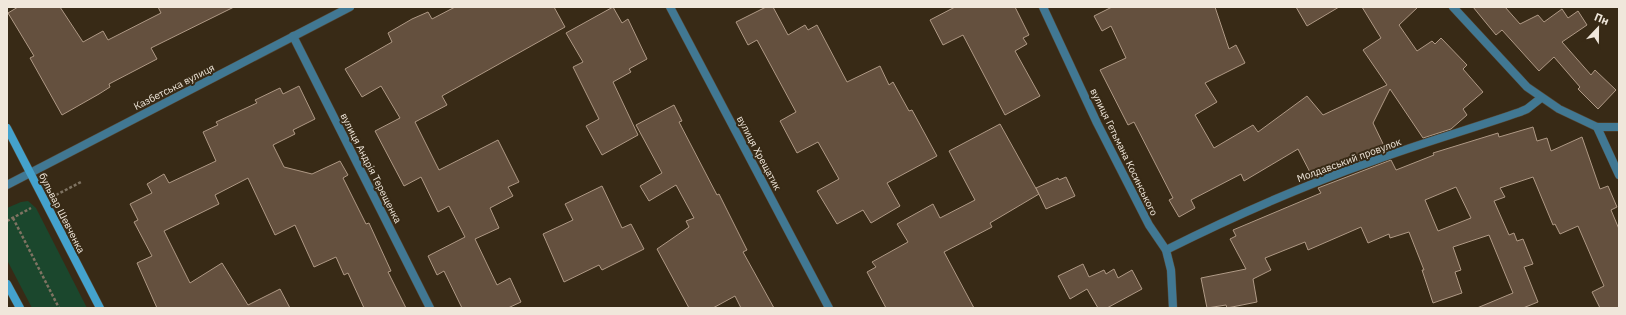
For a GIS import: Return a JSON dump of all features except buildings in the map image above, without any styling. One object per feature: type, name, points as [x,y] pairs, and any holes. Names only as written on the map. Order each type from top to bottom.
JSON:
[{"type":"main road","name":"бульвар Шевченка","points":[[7,128],[100,308]]},
{"type":"main road","points":[[7,284],[20,308]]},
{"type":"street","name":"Казбетська вулиця","points":[[7,185],[350,7]]},
{"type":"street","name":"вулиця Хрещатик","points":[[670,7],[829,308]]},
{"type":"street","name":"вулиця Гетьмана Косинського","points":[[1043,7],[1098,123],[1149,225],[1166,250],[1172,270],[1173,308]]},
{"type":"street","points":[[1453,7],[1515,75],[1541,98],[1559,109],[1597,127],[1619,127]]},
{"type":"street","name":"вулиця Андрія Терещенка","points":[[293,36],[430,308]]},
{"type":"street","name":"Молдавський провулок","points":[[1166,250],[1241,213],[1308,185],[1374,160],[1520,112],[1531,107],[1541,98]]},
{"type":"street","points":[[1597,127],[1619,175]]},
{"type":"path","points":[[56,195],[81,182]]},
{"type":"path","points":[[7,221],[35,206]]},
{"type":"path","points":[[13,218],[59,308]]},
{"type":"green space","points":[[28,201],[36,208],[87,308],[32,308],[7,260],[7,208],[21,202]]}]
